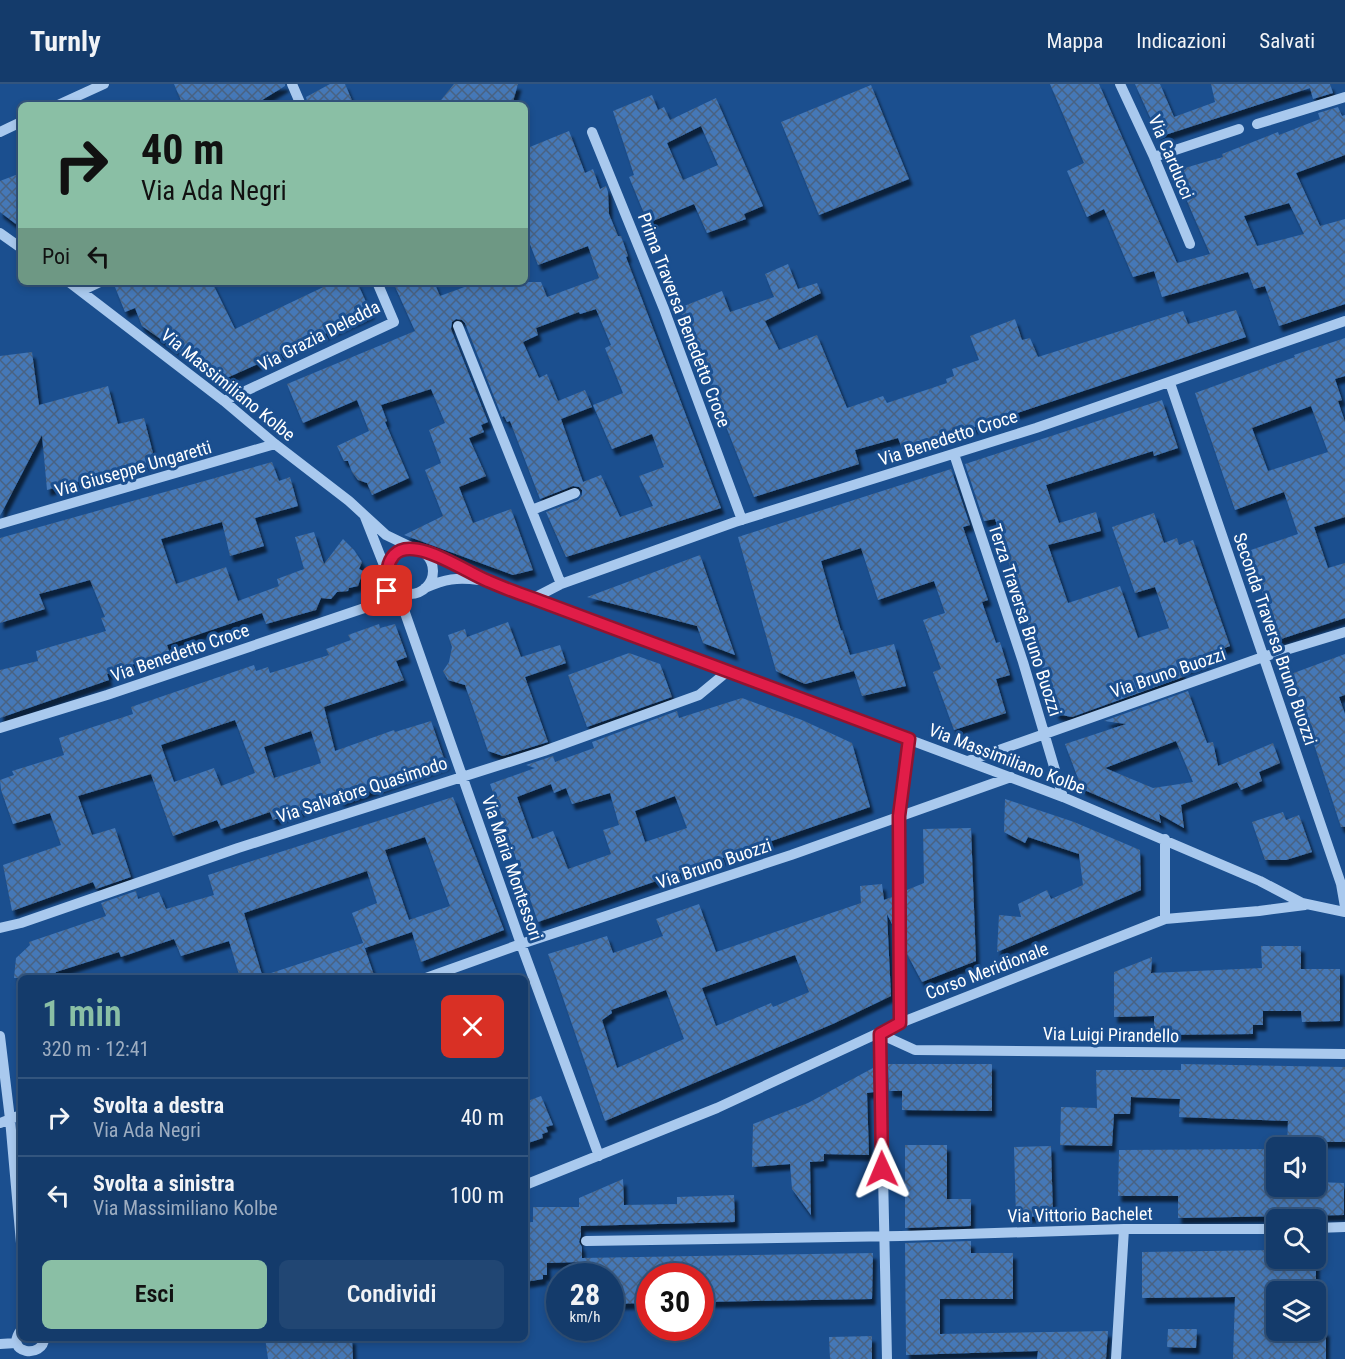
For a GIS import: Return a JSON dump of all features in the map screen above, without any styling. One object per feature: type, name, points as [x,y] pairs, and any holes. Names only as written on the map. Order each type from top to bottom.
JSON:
[{"type":"street","points":[[65,102],[104,84]]},
{"type":"street","points":[[292,84],[300,102]]},
{"type":"street","name":"Via Carducci","points":[[1120,84],[1154,157],[1190,244]]},
{"type":"street","points":[[1257,124],[1345,97]]},
{"type":"street","points":[[0,132],[18,123]]},
{"type":"street","points":[[1154,157],[1239,129]]},
{"type":"street","name":"Prima Traversa Benedetto Croce","points":[[592,132],[664,309],[742,520]]},
{"type":"street","points":[[0,232],[18,246]]},
{"type":"street","name":"Via Massimiliano Kolbe","points":[[73,285],[224,401],[349,501],[386,535],[532,598],[1064,797],[1260,880],[1305,903],[1345,912]]},
{"type":"street","points":[[81,291],[94,285]]},
{"type":"street","name":"Via Grazia Deledda","points":[[224,401],[394,322],[378,285]]},
{"type":"street","name":"Via Benedetto Croce","points":[[532,598],[561,584],[742,520],[1170,383],[1345,321]]},
{"type":"street","points":[[458,326],[561,584]]},
{"type":"street","name":"Seconda Traversa Bruno Buozzi","points":[[1170,383],[1341,884],[1345,907]]},
{"type":"street","name":"Via Giuseppe Ungaretti","points":[[0,524],[275,444]]},
{"type":"street","name":"Terza Traversa Bruno Buozzi","points":[[954,454],[1064,797]]},
{"type":"street","points":[[532,510],[575,493]]},
{"type":"street","name":"Via Massimiliano Kolbe","points":[[365,517],[388,578],[398,593],[411,594],[443,580],[464,578],[486,580]]},
{"type":"street","points":[[369,606],[383,597],[387,591],[388,563],[398,551],[417,549],[427,555],[433,568],[432,576],[425,589]]},
{"type":"street","name":"Via Benedetto Croce","points":[[0,728],[107,695],[369,606],[398,593]]},
{"type":"street","name":"Via Maria Montessori","points":[[398,593],[521,944],[599,1156]]},
{"type":"street","name":"Via Bruno Buozzi","points":[[968,761],[1263,657],[1345,632]]},
{"type":"street","name":"Via Salvatore Quasimodo","points":[[0,928],[21,923],[238,848],[544,751],[699,695],[728,672]]},
{"type":"street","points":[[900,1023],[899,816],[909,739]]},
{"type":"street","name":"Via Bruno Buozzi","points":[[434,975],[521,944],[642,906],[1011,777]]},
{"type":"street","points":[[1165,839],[1165,919]]},
{"type":"street","name":"Corso Meridionale","points":[[528,1184],[717,1108],[900,1023],[1165,919],[1258,911],[1305,903]]},
{"type":"street","points":[[880,1034],[887,1359]]},
{"type":"street","name":"Via Luigi Pirandello","points":[[880,1034],[915,1050],[1345,1054]]},
{"type":"street","points":[[0,1036],[18,1208]]},
{"type":"street","points":[[1326,1228],[1345,1227]]},
{"type":"street","name":"Via Vittorio Bachelet","points":[[586,1241],[1266,1229]]},
{"type":"street","points":[[1116,1359],[1124,1230]]},
{"type":"street","points":[[18,1335],[16,1343],[21,1352],[32,1357],[42,1349],[43,1341]]},
{"type":"street","points":[[0,1344],[16,1343]]},
{"type":"building","points":[[174,84],[285,84],[259,102],[182,102]]},
{"type":"building","points":[[330,84],[345,84],[353,102],[307,102],[306,97]]},
{"type":"building","points":[[454,84],[518,84],[513,102],[439,102]]},
{"type":"building","points":[[1050,84],[1099,84],[1177,263],[1210,254],[1174,171],[1223,157],[1222,154],[1278,132],[1279,135],[1320,119],[1318,113],[1338,107],[1342,116],[1345,115],[1345,155],[1296,173],[1320,226],[1345,219],[1345,304],[1279,326],[1265,286],[1254,289],[1248,272],[1162,297],[1154,271],[1133,277],[1104,209],[1087,217],[1067,171],[1084,163]],"holes":[[[1289,203],[1304,234],[1257,246],[1244,216]]]},
{"type":"building","points":[[1135,84],[1160,84],[1174,117],[1215,102],[1211,84],[1330,84],[1333,93],[1313,99],[1310,88],[1159,137]]},
{"type":"building","points":[[871,85],[909,179],[819,215],[781,122]]},
{"type":"building","points":[[652,95],[658,110],[664,107],[670,120],[716,98],[763,206],[744,214],[746,219],[707,233],[694,204],[648,223],[629,177],[634,175],[613,111]],"holes":[[[701,126],[718,165],[683,180],[667,143]]]},
{"type":"building","points":[[569,131],[585,173],[593,169],[600,189],[606,186],[609,214],[618,236],[621,236],[628,256],[626,257],[721,508],[566,557],[546,512],[578,500],[582,495],[582,490],[573,486],[540,499],[510,421],[507,422],[504,416],[502,417],[465,323],[456,319],[452,322],[451,329],[488,422],[481,425],[484,432],[469,438],[486,476],[459,487],[473,523],[511,509],[533,570],[513,575],[404,535],[443,516],[425,470],[441,463],[429,430],[445,423],[431,389],[381,405],[387,421],[385,422],[409,478],[372,495],[367,483],[358,480],[348,461],[344,461],[337,446],[369,431],[357,400],[303,423],[287,384],[415,331],[394,285],[435,285],[440,296],[470,285],[528,285],[528,282],[541,282],[547,297],[599,278],[588,246],[538,265],[528,239],[528,148]],"holes":[[[596,309],[611,345],[605,348],[623,393],[593,405],[612,449],[652,434],[664,467],[639,476],[653,506],[620,517],[601,475],[583,482],[561,419],[592,407],[585,390],[558,401],[547,374],[539,378],[523,342],[538,335],[536,328],[579,312],[580,314]]]},
{"type":"building","points":[[18,174],[18,226],[0,212],[0,181]]},
{"type":"building","points":[[788,264],[798,289],[817,283],[821,293],[765,321],[779,350],[817,335],[847,408],[883,396],[887,403],[947,383],[946,379],[954,376],[952,369],[979,360],[970,336],[1015,319],[1022,340],[1030,338],[1038,357],[1183,311],[1188,324],[1236,310],[1246,337],[903,451],[898,438],[855,450],[859,464],[754,497],[679,308],[722,291],[730,312],[774,297],[765,274]]},
{"type":"building","points":[[119,285],[213,285],[235,329],[328,285],[358,285],[371,313],[220,381],[142,326],[135,308],[125,312],[115,287]]},
{"type":"building","points":[[1345,338],[1345,376],[1335,379],[1342,400],[1338,401],[1345,422],[1345,517],[1314,527],[1328,568],[1345,563],[1345,618],[1278,640],[1248,551],[1298,534],[1284,492],[1235,510],[1195,393],[1295,357],[1294,355]],"holes":[[[1311,406],[1328,452],[1268,471],[1252,428]]]},
{"type":"building","points":[[32,352],[39,405],[108,386],[118,424],[144,418],[155,461],[47,490],[42,435],[0,516],[0,356]]},
{"type":"building","points":[[1162,400],[1178,448],[1154,456],[1153,451],[1046,485],[1059,523],[1096,512],[1101,531],[1048,545],[1068,603],[1120,586],[1138,638],[1169,628],[1155,587],[1135,593],[1112,527],[1154,513],[1164,543],[1177,538],[1179,545],[1193,540],[1230,646],[1205,655],[1207,662],[1181,670],[1183,677],[1072,717],[1056,714],[995,519],[984,521],[965,464]]},
{"type":"building","points":[[272,462],[279,481],[290,477],[298,506],[255,518],[264,546],[230,556],[222,522],[161,539],[176,584],[226,567],[238,601],[279,586],[277,579],[304,569],[295,537],[314,532],[324,564],[343,539],[354,550],[362,562],[359,569],[363,571],[358,586],[349,588],[348,591],[337,592],[331,599],[321,598],[316,610],[266,624],[262,613],[167,645],[169,651],[107,674],[109,680],[0,718],[0,670],[38,661],[36,651],[106,631],[101,618],[105,617],[90,580],[39,594],[45,609],[0,623],[0,538]]},
{"type":"building","points":[[951,469],[970,525],[963,527],[988,600],[982,602],[996,643],[1000,642],[1010,675],[996,679],[1006,713],[954,730],[933,672],[941,669],[923,620],[945,613],[934,581],[878,600],[861,548],[821,561],[841,631],[850,655],[894,644],[906,686],[862,696],[854,671],[805,684],[776,671],[738,537]]},
{"type":"building","points":[[700,555],[735,655],[703,643],[697,626],[587,597]]},
{"type":"building","points":[[508,622],[521,657],[560,645],[566,663],[525,677],[548,742],[503,756],[488,751],[465,685],[448,680],[443,671],[449,662],[452,647],[448,635],[465,629],[467,637]]},
{"type":"building","points":[[379,624],[380,628],[395,624],[407,657],[396,661],[404,680],[324,707],[335,751],[394,730],[395,732],[431,721],[446,764],[341,801],[339,797],[273,820],[270,812],[221,829],[217,820],[173,836],[151,774],[78,796],[92,835],[115,828],[131,877],[96,889],[93,882],[12,911],[3,865],[61,845],[50,813],[13,824],[1,790],[0,780],[14,775],[12,771],[64,755],[59,738],[133,714],[131,707],[254,665],[256,671],[268,667],[270,673],[329,655],[326,649],[351,640],[348,635]],"holes":[[[235,720],[255,773],[221,786],[214,768],[174,782],[161,745]],[[311,731],[321,763],[274,778],[264,747]]]},
{"type":"building","points":[[629,653],[660,664],[672,697],[587,727],[568,675]]},
{"type":"building","points":[[1345,654],[1345,695],[1339,697],[1345,714],[1345,827],[1341,827],[1291,674]]},
{"type":"building","points":[[1188,691],[1207,743],[1213,742],[1218,766],[1273,743],[1280,763],[1259,772],[1262,781],[1241,790],[1237,782],[1181,805],[1184,828],[1159,814],[1161,823],[1082,789],[1065,744],[1126,724],[1104,721]],"holes":[[[1176,741],[1193,782],[1153,788],[1105,768]]]},
{"type":"building","points":[[742,698],[802,720],[852,743],[870,807],[538,922],[490,784],[535,768],[526,765],[553,756],[555,762],[594,748],[592,742],[677,711],[679,718]],"holes":[[[551,784],[554,793],[566,788],[572,804],[610,793],[619,825],[603,830],[611,854],[568,869],[553,831],[532,839],[517,797]],[[675,796],[687,828],[645,842],[635,811]]]},
{"type":"building","points":[[453,797],[504,930],[421,962],[412,932],[365,948],[352,913],[377,903],[367,871],[244,913],[262,975],[239,975],[229,941],[181,956],[174,939],[121,957],[119,952],[56,972],[54,975],[18,975],[18,978],[14,978],[16,958],[30,945],[29,942],[106,916],[101,903],[136,891],[138,899],[159,892],[166,909],[214,895],[208,875]],"holes":[[[425,837],[450,906],[409,920],[385,850]]]},
{"type":"building","points":[[1005,799],[1074,822],[1140,850],[1141,890],[997,952],[999,915],[1021,917],[1018,904],[1047,890],[1051,899],[1083,885],[1079,854],[1028,837],[1025,843],[1004,832]]},
{"type":"building","points":[[1283,812],[1286,820],[1299,815],[1312,852],[1286,860],[1265,860],[1252,822]]},
{"type":"building","points":[[971,828],[976,961],[922,982],[907,954],[907,890],[924,883],[923,829]]},
{"type":"building","points":[[882,884],[884,900],[892,897],[892,924],[887,914],[891,996],[835,1023],[605,1121],[548,954],[607,936],[613,953],[663,936],[656,919],[699,904],[716,952],[861,903],[860,886]],"holes":[[[795,955],[809,992],[773,1007],[771,1003],[716,1026],[702,988]],[[666,990],[684,1039],[617,1068],[602,1020],[612,1013],[611,1010]]]},
{"type":"building","points":[[363,943],[374,975],[265,975]]},
{"type":"building","points":[[1261,946],[1301,946],[1301,969],[1340,969],[1340,1021],[1302,1022],[1301,1011],[1263,1011],[1263,1025],[1253,1025],[1253,1034],[1154,1035],[1154,1016],[1114,1017],[1114,972],[1152,957],[1151,973],[1262,968]]},
{"type":"building","points":[[888,1064],[992,1064],[992,1111],[902,1110],[902,1091],[889,1091]]},
{"type":"building","points":[[1181,1064],[1345,1067],[1345,1142],[1326,1142],[1326,1137],[1287,1137],[1288,1121],[1179,1117],[1180,1099],[1131,1097],[1130,1114],[1114,1114],[1112,1146],[1060,1145],[1061,1107],[1097,1108],[1096,1070],[1181,1070]]},
{"type":"building","points":[[873,1068],[874,1092],[867,1093],[869,1155],[824,1154],[824,1161],[810,1162],[811,1215],[792,1189],[790,1164],[752,1167],[753,1124],[808,1103]]},
{"type":"building","points":[[541,1096],[553,1125],[546,1127],[548,1132],[542,1134],[543,1138],[528,1143],[528,1101]]},
{"type":"building","points":[[905,1145],[947,1145],[947,1199],[971,1199],[971,1226],[905,1228]]},
{"type":"building","points":[[1051,1146],[1053,1216],[1016,1217],[1014,1147]]},
{"type":"building","points":[[1266,1149],[1266,1197],[1326,1197],[1326,1182],[1344,1183],[1344,1215],[1326,1215],[1326,1209],[1266,1209],[1266,1216],[1178,1218],[1178,1196],[1118,1196],[1119,1150]]},
{"type":"building","points":[[623,1179],[624,1205],[677,1204],[677,1197],[734,1195],[735,1222],[581,1226],[579,1242],[582,1247],[582,1258],[873,1253],[872,1299],[714,1302],[714,1263],[636,1263],[636,1303],[624,1304],[624,1263],[546,1263],[546,1275],[543,1275],[543,1279],[528,1282],[528,1222],[533,1222],[533,1207],[579,1207],[579,1198]]},
{"type":"building","points":[[971,1241],[971,1253],[1013,1253],[1013,1299],[940,1299],[940,1334],[1108,1331],[1106,1359],[1037,1359],[1038,1351],[906,1355],[905,1243]]},
{"type":"building","points":[[1266,1250],[1266,1269],[1316,1269],[1316,1281],[1266,1281],[1266,1341],[1326,1341],[1326,1359],[1233,1359],[1235,1297],[1142,1298],[1142,1252]]},
{"type":"building","points":[[1168,1329],[1197,1329],[1196,1348],[1167,1347]]},
{"type":"building","points":[[872,1336],[872,1359],[830,1359],[829,1337]]},
{"type":"building","points":[[265,1341],[352,1341],[353,1359],[268,1359]]},
{"type":"route","points":[[387,591],[388,563],[392,556],[398,551],[413,548],[436,555],[486,580],[532,598],[909,739],[899,816],[900,1023],[880,1034],[882,1169]]}]
